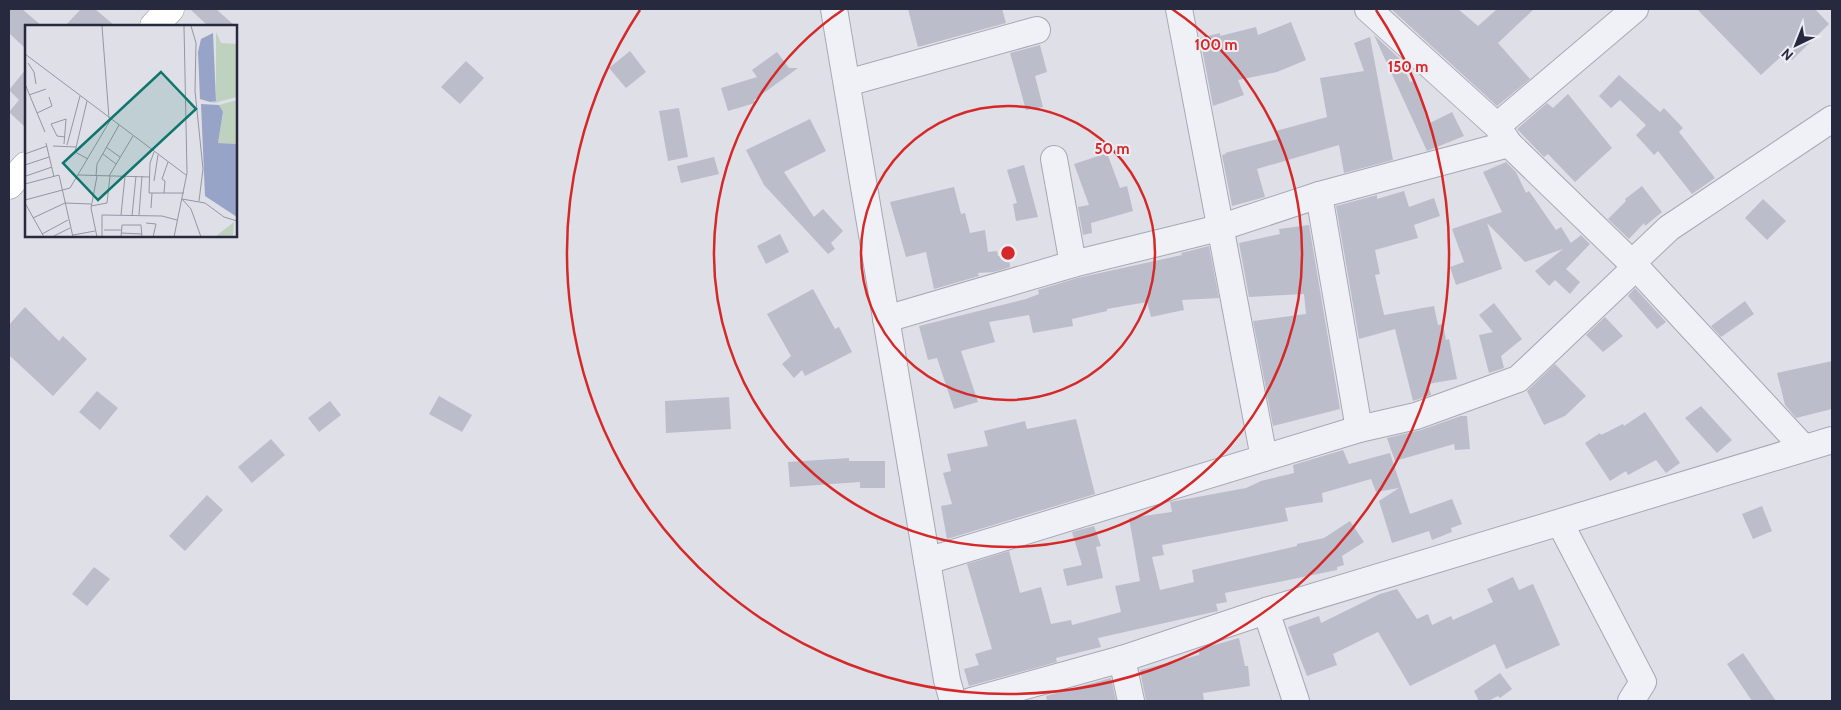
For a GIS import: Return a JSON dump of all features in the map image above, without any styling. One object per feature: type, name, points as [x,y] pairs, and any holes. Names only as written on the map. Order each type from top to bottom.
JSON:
[{"type":"main road","points":[[155,25],[170,9]]},
{"type":"main road","points":[[9,185],[25,167]]},
{"type":"street","points":[[834,9],[927,561],[953,701]]},
{"type":"street","points":[[1179,9],[1264,458]]},
{"type":"street","points":[[1368,9],[1503,135],[1633,265],[1804,448]]},
{"type":"street","points":[[886,319],[1073,264],[1220,228],[1503,135],[1635,9]]},
{"type":"street","points":[[847,83],[1037,30]]},
{"type":"street","points":[[927,561],[1359,429],[1416,416],[1518,379],[1669,228],[1832,119]]},
{"type":"street","points":[[1054,160],[1073,264]]},
{"type":"street","points":[[1319,195],[1359,429]]},
{"type":"street","points":[[971,701],[1122,659],[1266,611],[1832,440]]},
{"type":"street","points":[[1560,522],[1643,682],[1631,701]]},
{"type":"street","points":[[1266,611],[1296,701]]},
{"type":"street","points":[[1122,659],[1131,701]]},
{"type":"building","points":[[9,9],[22,9],[41,25],[25,25],[25,48],[9,33]]},
{"type":"building","points":[[81,9],[95,9],[114,25],[66,25]]},
{"type":"building","points":[[190,9],[216,9],[234,25],[207,25]]},
{"type":"building","points":[[908,9],[1002,9],[1006,23],[918,47]]},
{"type":"building","points":[[1391,9],[1458,9],[1478,26],[1497,9],[1534,9],[1498,43],[1530,79],[1497,106]]},
{"type":"building","points":[[1697,9],[1815,9],[1829,24],[1792,60],[1785,53],[1761,75]]},
{"type":"building","points":[[1291,22],[1306,60],[1277,72],[1238,80],[1244,95],[1213,106],[1200,38],[1220,33],[1220,36],[1256,27],[1258,35]]},
{"type":"building","points":[[1374,35],[1400,59],[1410,82],[1415,81],[1428,124],[1452,112],[1464,136],[1427,151]]},
{"type":"building","points":[[1370,37],[1393,160],[1344,173],[1339,145],[1257,169],[1265,197],[1232,206],[1222,155],[1278,139],[1276,131],[1327,117],[1320,78],[1364,71],[1354,43]]},
{"type":"building","points":[[1040,45],[1047,72],[1035,76],[1043,107],[1026,110],[1010,53]]},
{"type":"building","points":[[630,51],[646,72],[626,88],[609,68]]},
{"type":"building","points":[[777,52],[789,68],[798,68],[754,100],[755,103],[728,111],[721,88],[757,77],[752,70]]},
{"type":"building","points":[[466,61],[484,78],[460,104],[441,87]]},
{"type":"building","points":[[25,70],[25,127],[9,112],[19,100],[9,90]]},
{"type":"building","points":[[1619,75],[1660,112],[1664,108],[1683,128],[1679,132],[1715,178],[1692,194],[1658,151],[1654,155],[1636,135],[1646,125],[1620,100],[1611,108],[1599,96]]},
{"type":"building","points":[[1568,94],[1612,148],[1575,182],[1548,154],[1544,157],[1517,129],[1547,103],[1553,108]]},
{"type":"building","points":[[679,108],[688,157],[668,161],[659,111]]},
{"type":"building","points":[[810,119],[826,151],[784,172],[814,217],[823,209],[843,231],[831,243],[835,249],[828,254],[764,185],[746,150]]},
{"type":"building","points":[[1107,153],[1120,188],[1127,186],[1133,211],[1091,223],[1092,233],[1083,235],[1078,207],[1089,205],[1074,164]]},
{"type":"building","points":[[714,157],[719,174],[681,183],[677,166]]},
{"type":"building","points":[[1506,162],[1516,172],[1526,193],[1529,191],[1556,230],[1561,227],[1571,243],[1581,235],[1590,244],[1566,269],[1580,282],[1570,294],[1555,280],[1549,286],[1535,271],[1563,249],[1525,262],[1487,223],[1502,269],[1456,285],[1450,267],[1464,262],[1452,229],[1502,212],[1483,172]]},
{"type":"building","points":[[1024,165],[1038,217],[1016,221],[1013,204],[1017,203],[1007,170]]},
{"type":"building","points":[[1642,186],[1662,212],[1645,226],[1644,223],[1629,239],[1608,219],[1626,201],[1625,199]]},
{"type":"building","points":[[954,187],[961,214],[965,213],[970,233],[985,230],[988,252],[997,251],[998,256],[1009,254],[1010,267],[994,272],[978,273],[979,276],[934,289],[926,252],[906,257],[890,202]]},
{"type":"building","points":[[1404,191],[1409,207],[1434,198],[1440,216],[1414,225],[1418,238],[1375,250],[1380,274],[1375,275],[1384,315],[1434,306],[1438,325],[1443,324],[1446,340],[1449,339],[1457,379],[1428,384],[1431,395],[1413,401],[1395,329],[1359,339],[1336,206],[1377,195],[1377,199]]},
{"type":"building","points":[[1763,199],[1786,221],[1767,240],[1745,218]]},
{"type":"building","points":[[1309,225],[1340,409],[1273,426],[1253,321],[1306,314],[1304,294],[1249,297],[1239,243],[1280,234],[1279,229]]},
{"type":"building","points":[[780,234],[789,252],[766,264],[757,246]]},
{"type":"building","points":[[1209,246],[1219,298],[1182,300],[1184,310],[1151,317],[1147,302],[1107,309],[1107,311],[1072,319],[1073,326],[1033,333],[1029,315],[989,322],[995,342],[961,351],[978,402],[954,409],[937,358],[928,360],[919,326],[1026,299],[1039,294],[1038,290],[1077,278],[1182,255],[1181,253]]},
{"type":"building","points":[[1635,288],[1666,322],[1657,329],[1628,296]]},
{"type":"building","points":[[813,289],[835,329],[839,327],[852,352],[805,376],[802,370],[794,378],[782,364],[791,356],[767,314]]},
{"type":"building","points":[[1745,301],[1754,314],[1721,337],[1711,326]]},
{"type":"building","points":[[1494,303],[1522,339],[1501,356],[1504,368],[1489,373],[1479,335],[1493,332],[1479,315]]},
{"type":"building","points":[[25,307],[59,341],[63,336],[87,359],[53,396],[9,355],[9,325]]},
{"type":"building","points":[[1605,317],[1623,336],[1603,352],[1586,335]]},
{"type":"building","points":[[1832,361],[1832,409],[1796,418],[1785,405],[1777,373]]},
{"type":"building","points":[[1555,364],[1586,396],[1565,416],[1544,425],[1527,391]]},
{"type":"building","points":[[97,391],[118,408],[100,430],[79,412]]},
{"type":"building","points":[[439,396],[472,415],[462,432],[429,414]]},
{"type":"building","points":[[729,397],[731,429],[666,433],[665,401]]},
{"type":"building","points":[[330,401],[341,415],[319,432],[308,418]]},
{"type":"building","points":[[1701,406],[1732,440],[1717,453],[1685,418]]},
{"type":"building","points":[[1645,412],[1680,463],[1666,473],[1656,460],[1628,475],[1626,471],[1610,481],[1585,443],[1600,433],[1601,435],[1623,424],[1624,426]]},
{"type":"building","points":[[1461,416],[1467,416],[1470,449],[1455,450],[1454,444],[1395,461],[1387,438],[1421,430]]},
{"type":"building","points":[[1076,419],[1095,494],[947,539],[941,506],[952,504],[943,473],[951,471],[947,454],[988,446],[984,431],[1025,421],[1027,429]]},
{"type":"building","points":[[271,439],[285,455],[252,483],[238,467]]},
{"type":"building","points":[[1343,450],[1349,464],[1390,453],[1410,514],[1452,499],[1462,524],[1451,528],[1452,532],[1432,540],[1429,531],[1392,543],[1379,501],[1399,488],[1376,492],[1371,479],[1322,493],[1323,502],[1285,508],[1288,521],[1162,545],[1164,555],[1152,557],[1160,590],[1194,582],[1192,570],[1324,538],[1350,521],[1364,542],[1342,556],[1344,565],[1337,567],[1337,570],[1225,593],[1227,602],[1216,604],[1218,611],[1098,638],[1101,647],[1056,658],[1057,662],[969,686],[964,669],[979,665],[975,654],[992,649],[967,564],[1009,551],[1020,593],[1041,587],[1051,624],[1071,620],[1072,625],[1121,612],[1115,586],[1140,581],[1129,518],[1172,512],[1170,502],[1246,488],[1261,481],[1294,473],[1293,465]]},
{"type":"building","points":[[849,458],[849,461],[885,461],[885,488],[860,488],[860,482],[790,487],[788,462]]},
{"type":"building","points":[[207,495],[223,510],[185,551],[169,536]]},
{"type":"building","points":[[1762,506],[1772,531],[1753,539],[1742,514]]},
{"type":"building","points":[[1094,526],[1101,546],[1096,547],[1103,578],[1067,586],[1063,569],[1082,565],[1072,532]]},
{"type":"building","points":[[94,567],[110,579],[87,606],[72,594]]},
{"type":"building","points":[[1513,577],[1519,590],[1533,584],[1560,645],[1506,669],[1495,644],[1410,686],[1378,632],[1333,654],[1337,665],[1307,676],[1288,627],[1319,616],[1321,623],[1380,594],[1397,589],[1417,619],[1428,614],[1432,625],[1451,616],[1453,620],[1493,602],[1487,589]]},
{"type":"building","points":[[1239,638],[1245,666],[1248,666],[1250,686],[1203,693],[1204,701],[1146,701],[1140,670],[1199,655],[1200,649]]},
{"type":"building","points":[[1743,653],[1776,701],[1752,701],[1727,664]]},
{"type":"building","points":[[1500,673],[1512,689],[1500,698],[1498,696],[1488,701],[1479,701],[1474,691]]},
{"type":"building","points":[[1111,678],[1116,701],[1047,701],[1046,696]]}]
